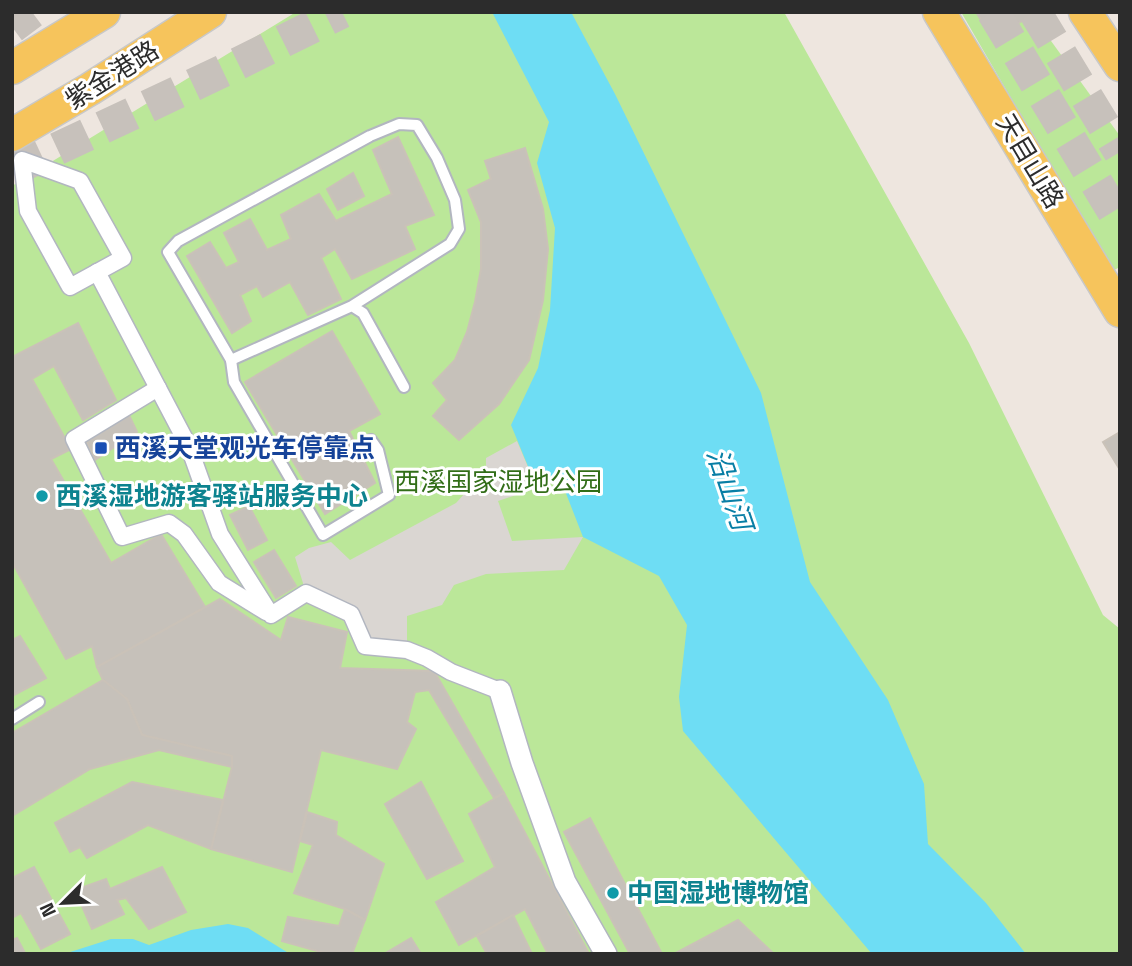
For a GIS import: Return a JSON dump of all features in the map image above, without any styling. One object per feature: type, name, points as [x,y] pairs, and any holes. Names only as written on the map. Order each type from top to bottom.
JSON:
[{"type":"main road","points":[[12,68],[104,12]]},
{"type":"main road","name":"紫金港路","points":[[12,135],[210,12]]},
{"type":"main road","name":"天目山路","points":[[939,12],[1120,311]]},
{"type":"main road","points":[[1085,12],[1120,65]]},
{"type":"street","points":[[22,160],[80,181],[123,258],[97,272],[70,287],[28,211],[22,160]]},
{"type":"street","points":[[97,272],[189,447],[220,534],[271,615]]},
{"type":"street","points":[[158,388],[74,439],[122,537],[169,523],[184,534],[219,583],[271,615]]},
{"type":"street","points":[[271,615],[306,593],[351,614],[365,646],[407,650],[451,672],[500,691],[522,763],[565,882],[606,954]]},
{"type":"lane","points":[[231,360],[352,306],[450,244],[459,229],[455,200],[437,158],[417,125],[399,124],[370,136],[178,241],[168,252],[231,360],[234,382],[323,535],[389,495],[377,450],[371,440]]},
{"type":"lane","points":[[352,306],[363,313],[404,387]]},
{"type":"lane","points":[[12,719],[39,702]]},
{"type":"green space","name":"西溪国家湿地公园","points":[[296,12],[784,12],[969,343],[1103,615],[1120,629],[1120,954],[12,954],[12,186]]},
{"type":"green space","points":[[961,12],[1030,12],[1120,136],[1120,267],[1114,270]]},
{"type":"shaded area","points":[[517,441],[537,488],[498,501],[512,541],[583,537],[564,570],[486,574],[454,585],[442,605],[407,616],[407,650],[365,646],[351,614],[306,593],[295,557],[309,548],[331,542],[350,560],[456,503],[486,470],[486,458]]},
{"type":"water","name":"沿山河","points":[[492,12],[571,12],[615,94],[761,393],[810,582],[888,700],[924,784],[928,844],[986,903],[1026,954],[872,954],[683,731],[679,697],[687,625],[659,576],[583,537],[560,478],[537,488],[511,425],[538,368],[550,310],[555,228],[537,163],[549,122]]},
{"type":"water","points":[[228,924],[248,928],[290,954],[64,954],[111,939],[133,939],[149,945],[191,930]]},
{"type":"building","points":[[976,12],[1036,12],[993,39]]},
{"type":"building","points":[[398,137],[434,215],[405,226],[415,249],[352,279],[335,249],[321,258],[341,299],[308,315],[290,282],[263,297],[257,286],[240,295],[251,321],[232,333],[187,256],[210,242],[226,268],[239,262],[224,233],[250,219],[267,250],[291,239],[281,215],[319,194],[336,221],[392,194],[373,150]]},
{"type":"building","points":[[525,148],[543,209],[548,249],[543,300],[529,360],[499,404],[459,440],[433,416],[447,400],[433,383],[455,360],[467,332],[481,269],[481,222],[468,190],[491,179],[485,161]]},
{"type":"building","points":[[353,173],[364,196],[338,210],[327,189]]},
{"type":"building","name":"西溪湿地游客驿站服务中心","points":[[78,323],[116,400],[83,420],[54,366],[32,379],[71,449],[51,459],[111,563],[161,534],[205,607],[97,667],[92,646],[66,659],[12,562],[12,357]]},
{"type":"building","points":[[332,331],[380,414],[349,431],[375,483],[325,514],[245,382]]},
{"type":"building","name":"西溪天堂观光车停靠点","points":[[128,413],[137,432],[95,460],[84,436]]},
{"type":"building","points":[[1120,432],[1120,470],[1103,442]]},
{"type":"building","points":[[249,506],[267,540],[248,550],[230,515]]},
{"type":"building","points":[[274,550],[296,586],[276,598],[254,562]]},
{"type":"building","points":[[220,599],[281,640],[288,617],[347,632],[340,668],[434,671],[504,793],[494,798],[429,690],[415,692],[407,722],[416,729],[397,769],[321,750],[292,872],[211,849],[232,767],[232,756],[142,735],[127,699],[103,680],[97,667]]},
{"type":"building","points":[[20,636],[46,678],[12,696],[12,640]]},
{"type":"building","points":[[103,680],[127,699],[142,735],[232,756],[232,767],[159,750],[90,769],[12,816],[12,733]]},
{"type":"building","points":[[132,782],[223,800],[211,849],[148,825],[87,858],[80,847],[70,852],[55,823]]},
{"type":"building","points":[[421,782],[463,861],[427,879],[385,804]]},
{"type":"building","points":[[504,793],[589,954],[548,954],[525,909],[459,945],[436,902],[495,867],[469,814]]},
{"type":"building","points":[[307,812],[337,822],[336,835],[384,864],[365,920],[345,909],[294,893],[313,845],[300,841]]},
{"type":"building","name":"中国湿地博物馆","points":[[590,818],[662,954],[630,954],[564,832]]},
{"type":"building","points":[[34,867],[70,934],[41,949],[21,913],[12,918],[12,878]]},
{"type":"building","points":[[162,867],[186,912],[149,929],[126,898],[117,900],[124,914],[92,929],[75,890],[106,879],[110,889]]},
{"type":"building","points":[[345,909],[365,920],[352,954],[328,954],[282,941],[288,917],[339,926]]},
{"type":"building","points":[[513,915],[532,954],[487,954],[477,936]]},
{"type":"building","name":"中国湿地博物馆","points":[[738,920],[774,954],[674,954]]},
{"type":"building","points":[[17,938],[25,953],[12,954],[12,940]]},
{"type":"building","points":[[411,938],[421,954],[384,954]]},
{"type":"tunnel","points":[[12,27],[32,12]]},
{"type":"tunnel","points":[[12,170],[342,12]]},
{"type":"tunnel","points":[[993,12],[1120,222]]},
{"type":"tunnel","points":[[1035,12],[1120,152]]},
{"type":"place","name":"西溪天堂观光车停靠点","points":[[101,448]]},
{"type":"place","name":"西溪湿地游客驿站服务中心","points":[[42,496]]},
{"type":"place","name":"中国湿地博物馆","points":[[613,893]]}]
